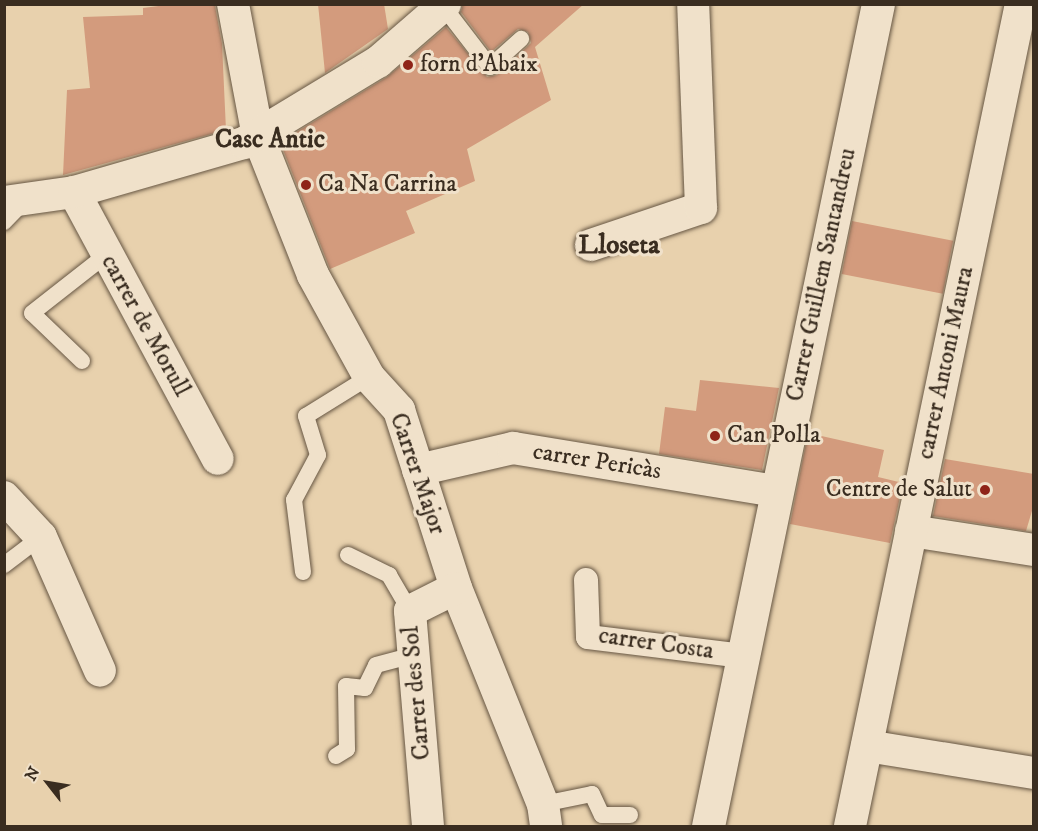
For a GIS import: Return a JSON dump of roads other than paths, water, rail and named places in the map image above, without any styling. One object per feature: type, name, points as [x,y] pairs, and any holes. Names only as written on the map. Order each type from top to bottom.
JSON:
[{"type":"street","name":"Carrer Major","points":[[233,4],[258,136],[313,275],[369,377],[399,410],[456,588],[545,815]]},
{"type":"street","points":[[591,245],[701,208],[693,4]]},
{"type":"street","name":"Carrer Guillem Santandreu","points":[[708,826],[878,4]]},
{"type":"street","name":"carrer Antoni Maura","points":[[850,826],[911,531],[1021,70],[1021,4]]},
{"type":"street","points":[[15,200],[74,192],[258,136],[378,62],[444,5]]},
{"type":"street","name":"carrer de Morull","points":[[74,192],[218,459]]},
{"type":"street","name":"carrer Pericàs","points":[[418,470],[513,448],[777,491]]},
{"type":"street","points":[[4,496],[41,537],[100,671]]},
{"type":"street","points":[[911,531],[1034,550]]},
{"type":"street","name":"carrer Costa","points":[[586,579],[588,637],[743,656]]},
{"type":"street","name":"Carrer des Sol","points":[[428,826],[410,611],[456,588]]},
{"type":"street","points":[[867,746],[1034,773]]},
{"type":"lane","points":[[444,5],[490,67],[521,39]]},
{"type":"lane","points":[[4,222],[15,200]]},
{"type":"lane","points":[[82,361],[32,313],[106,255]]},
{"type":"lane","points":[[303,572],[294,500],[318,455],[306,416],[369,377]]},
{"type":"lane","points":[[4,565],[41,537]]},
{"type":"lane","points":[[348,555],[389,574],[410,611]]},
{"type":"lane","points":[[336,756],[347,749],[346,686],[365,688],[376,665],[413,654]]},
{"type":"lane","points":[[545,815],[592,794],[602,815],[630,815]]},
{"type":"place","name":"forn d'Abaix","points":[[408,65]]},
{"type":"place","name":"Ca Na Carrina","points":[[306,185]]},
{"type":"place","name":"Can Polla","points":[[715,436]]},
{"type":"place","name":"Centre de Salut","points":[[985,490]]},
{"type":"district","name":"Casc Antic","points":[[270,140]]},
{"type":"district","name":"Lloseta","points":[[619,246]]}]
